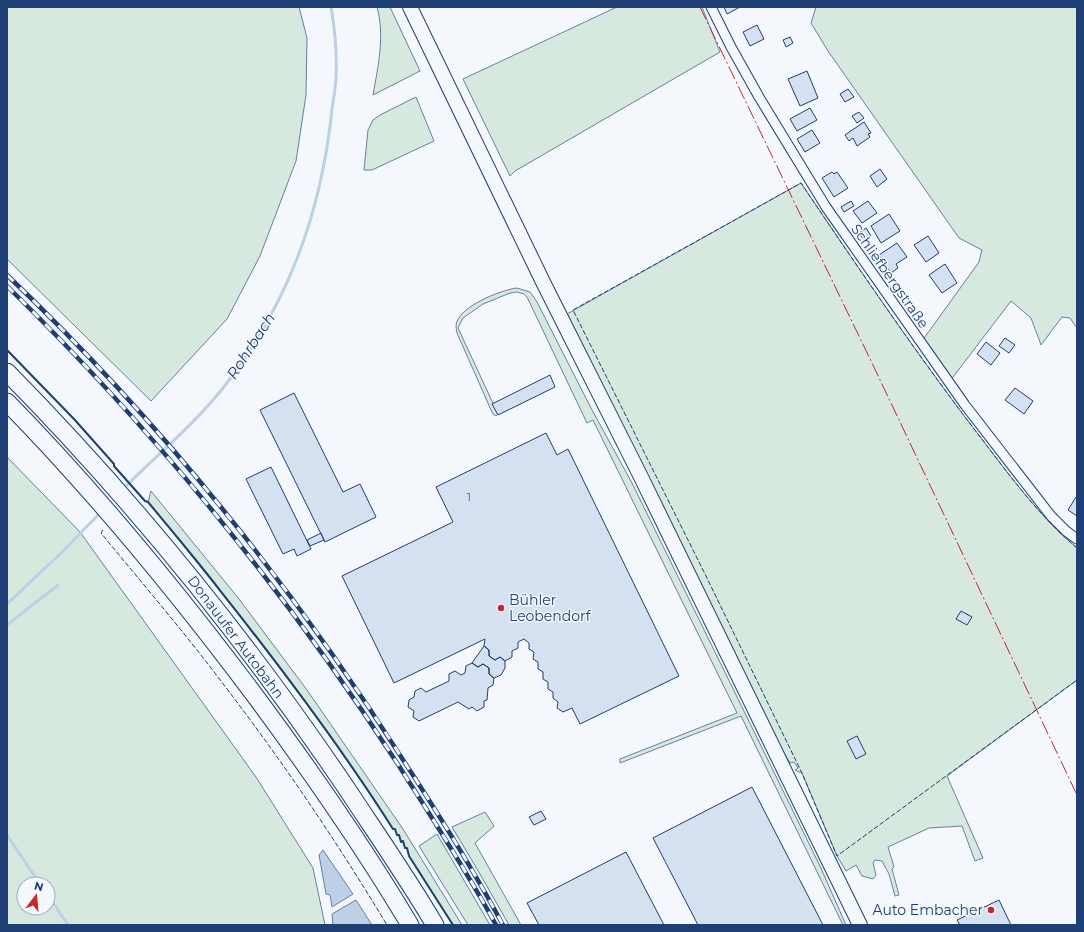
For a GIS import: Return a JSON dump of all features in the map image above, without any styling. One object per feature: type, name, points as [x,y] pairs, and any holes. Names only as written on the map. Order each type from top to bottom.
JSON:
[{"type":"highway","name":"Donauufer Autobahn","points":[[7,372],[70,438],[130,505],[237,635],[320,750],[414,890],[435,925]]},
{"type":"highway","name":"Donauufer Autobahn","points":[[7,402],[114,520],[164,578],[220,649],[306,764],[410,925]]},
{"type":"main road","points":[[410,7],[542,282],[640,475],[860,925]]},
{"type":"street","name":"Schliefbergstraße","points":[[711,7],[718,23],[788,146],[826,207],[965,405],[1051,516],[1066,531],[1077,539]]},
{"type":"shaded area","points":[[7,7],[299,7],[307,38],[306,95],[296,161],[260,256],[227,319],[151,401],[7,259]]},
{"type":"shaded area","points":[[377,7],[390,7],[420,71],[373,95],[381,40]]},
{"type":"shaded area","points":[[617,7],[702,7],[720,52],[515,171],[510,176],[463,79]]},
{"type":"shaded area","points":[[816,7],[1077,7],[1077,328],[1070,318],[1062,317],[1041,345],[1031,318],[1011,301],[950,381],[922,341],[979,262],[982,250],[959,238],[828,51],[811,23]]},
{"type":"shaded area","points":[[416,97],[434,141],[372,170],[364,170],[368,130],[373,120]]},
{"type":"shaded area","points":[[801,183],[934,376],[1026,496],[1050,523],[1077,548],[1077,680],[947,776],[983,858],[975,861],[962,826],[929,828],[888,847],[894,867],[892,869],[899,895],[895,896],[889,874],[882,861],[875,860],[873,863],[876,875],[873,879],[862,876],[856,865],[846,871],[837,856],[803,775],[801,772],[795,770],[798,768],[794,762],[790,763],[781,748],[567,314]]},
{"type":"shaded area","points":[[517,288],[530,292],[537,302],[592,410],[632,483],[820,866],[846,925],[843,925],[741,716],[620,763],[620,759],[737,713],[593,420],[587,423],[527,297],[524,294],[517,292],[510,293],[483,304],[463,318],[458,328],[498,414],[496,416],[493,414],[457,333],[456,323],[463,313],[485,298]]},
{"type":"shaded area","points":[[7,457],[80,532],[256,777],[313,868],[325,925],[7,925]]},
{"type":"shaded area","points":[[151,491],[239,599],[307,690],[403,829],[462,925],[453,925],[409,856],[403,841],[401,842],[399,835],[397,835],[395,829],[393,829],[336,744],[244,622],[148,502]]},
{"type":"shaded area","points":[[485,812],[494,826],[475,843],[521,925],[509,925],[452,827]]},
{"type":"shaded area","points":[[437,834],[490,925],[468,925],[419,846]]},
{"type":"water","points":[[323,850],[353,894],[332,907],[330,895],[326,894],[319,855]]},
{"type":"water","points":[[356,900],[372,925],[333,925],[332,914]]},
{"type":"building","points":[[724,7],[740,7],[727,14]]},
{"type":"building","points":[[757,25],[764,39],[750,46],[743,32]]},
{"type":"building","points":[[790,37],[793,43],[786,47],[783,40]]},
{"type":"building","points":[[807,71],[818,98],[800,106],[788,79]]},
{"type":"building","points":[[848,89],[854,97],[845,102],[840,94]]},
{"type":"building","points":[[810,108],[817,120],[797,131],[790,119]]},
{"type":"building","points":[[859,112],[864,118],[857,123],[852,116]]},
{"type":"building","points":[[864,122],[871,133],[868,134],[870,137],[857,146],[853,138],[849,141],[845,135]]},
{"type":"building","points":[[812,130],[820,143],[805,152],[797,139]]},
{"type":"building","points":[[880,169],[887,179],[877,187],[870,176]]},
{"type":"building","points":[[832,172],[834,174],[837,172],[848,188],[834,197],[822,178]]},
{"type":"building","points":[[851,201],[854,206],[844,212],[841,207]]},
{"type":"building","points":[[868,201],[877,213],[862,223],[853,211]]},
{"type":"building","points":[[889,214],[900,231],[881,243],[871,226]]},
{"type":"building","points":[[866,228],[871,236],[864,240],[859,233]]},
{"type":"building","points":[[928,236],[939,253],[926,262],[914,245]]},
{"type":"building","points":[[897,243],[907,257],[896,264],[898,268],[891,273],[879,255]]},
{"type":"building","points":[[945,264],[957,283],[942,293],[929,275]]},
{"type":"building","points":[[1005,338],[1015,345],[1009,353],[999,346]]},
{"type":"building","points":[[986,342],[1000,353],[991,365],[977,354]]},
{"type":"building","points":[[550,375],[555,387],[498,415],[492,404]]},
{"type":"building","points":[[1015,388],[1033,401],[1024,414],[1005,400]]},
{"type":"building","points":[[294,393],[343,492],[360,484],[376,517],[325,542],[260,410]]},
{"type":"building","name":"Bühler Leobendorf","points":[[546,433],[557,455],[568,449],[679,676],[580,724],[572,708],[563,712],[557,708],[558,702],[553,698],[553,692],[548,689],[548,682],[543,679],[543,672],[538,669],[538,662],[533,659],[534,652],[529,649],[529,643],[524,639],[518,642],[518,648],[512,651],[512,657],[505,661],[500,657],[495,660],[489,656],[489,650],[484,646],[485,639],[394,683],[342,576],[453,522],[436,487]]},
{"type":"building","points":[[271,467],[311,549],[297,556],[294,549],[283,554],[246,479]]},
{"type":"building","points":[[1076,497],[1077,498],[1077,516],[1068,510]]},
{"type":"building","points":[[321,533],[324,540],[310,546],[307,540]]},
{"type":"building","points":[[961,611],[972,617],[967,625],[956,619]]},
{"type":"building","points":[[484,646],[489,650],[489,656],[495,660],[500,657],[505,661],[505,668],[501,675],[494,678],[489,674],[489,668],[483,664],[478,667],[472,663]]},
{"type":"building","points":[[472,663],[478,667],[483,664],[489,668],[489,674],[494,678],[493,685],[488,688],[487,700],[484,701],[484,707],[477,711],[472,707],[469,709],[458,702],[419,721],[413,717],[414,711],[408,707],[409,700],[414,697],[415,691],[421,688],[426,692],[449,681],[449,674],[455,671],[461,675],[465,673],[466,666]]},
{"type":"building","points":[[857,736],[866,754],[856,759],[847,741]]},
{"type":"building","points":[[752,787],[823,925],[698,925],[653,838]]},
{"type":"building","points":[[541,811],[546,819],[534,825],[529,817]]},
{"type":"building","points":[[626,852],[664,925],[539,925],[527,903]]},
{"type":"building","name":"Auto Embacher","points":[[999,900],[1011,925],[960,925],[957,920]]},
{"type":"waterway","name":"Rohrbach","points":[[123,489],[203,411],[227,383],[267,322],[284,290],[309,225],[326,155],[336,79],[334,25],[331,7]]},
{"type":"waterway","name":"Rohrbach","points":[[7,604],[62,552],[101,512]]},
{"type":"waterway","points":[[7,625],[58,585]]},
{"type":"waterway","points":[[7,835],[35,876]]},
{"type":"waterway","points":[[56,907],[68,925]]},
{"type":"railway","points":[[7,275],[118,388],[222,508],[271,571],[364,700],[445,825],[503,925]]},
{"type":"railway","points":[[7,286],[62,341],[115,398],[216,515],[264,576],[356,701],[461,864],[496,925]]},
{"type":"fence","points":[[1077,548],[1050,523],[1026,496],[934,376],[801,183],[573,310],[704,572],[801,771],[837,856],[1077,680]]},
{"type":"fence","points":[[103,530],[101,533],[194,646],[267,743],[349,863],[387,925]]},
{"type":"wall","points":[[7,350],[74,419],[145,501],[148,502],[202,567],[331,736],[393,829],[395,829],[397,835],[399,835],[401,842],[403,841],[409,856],[453,925]]},
{"type":"power","points":[[700,7],[872,363],[1077,795]]},
{"type":"place","name":"Bühler Leobendorf","points":[[501,608]]},
{"type":"place","name":"Auto Embacher","points":[[991,910]]}]
